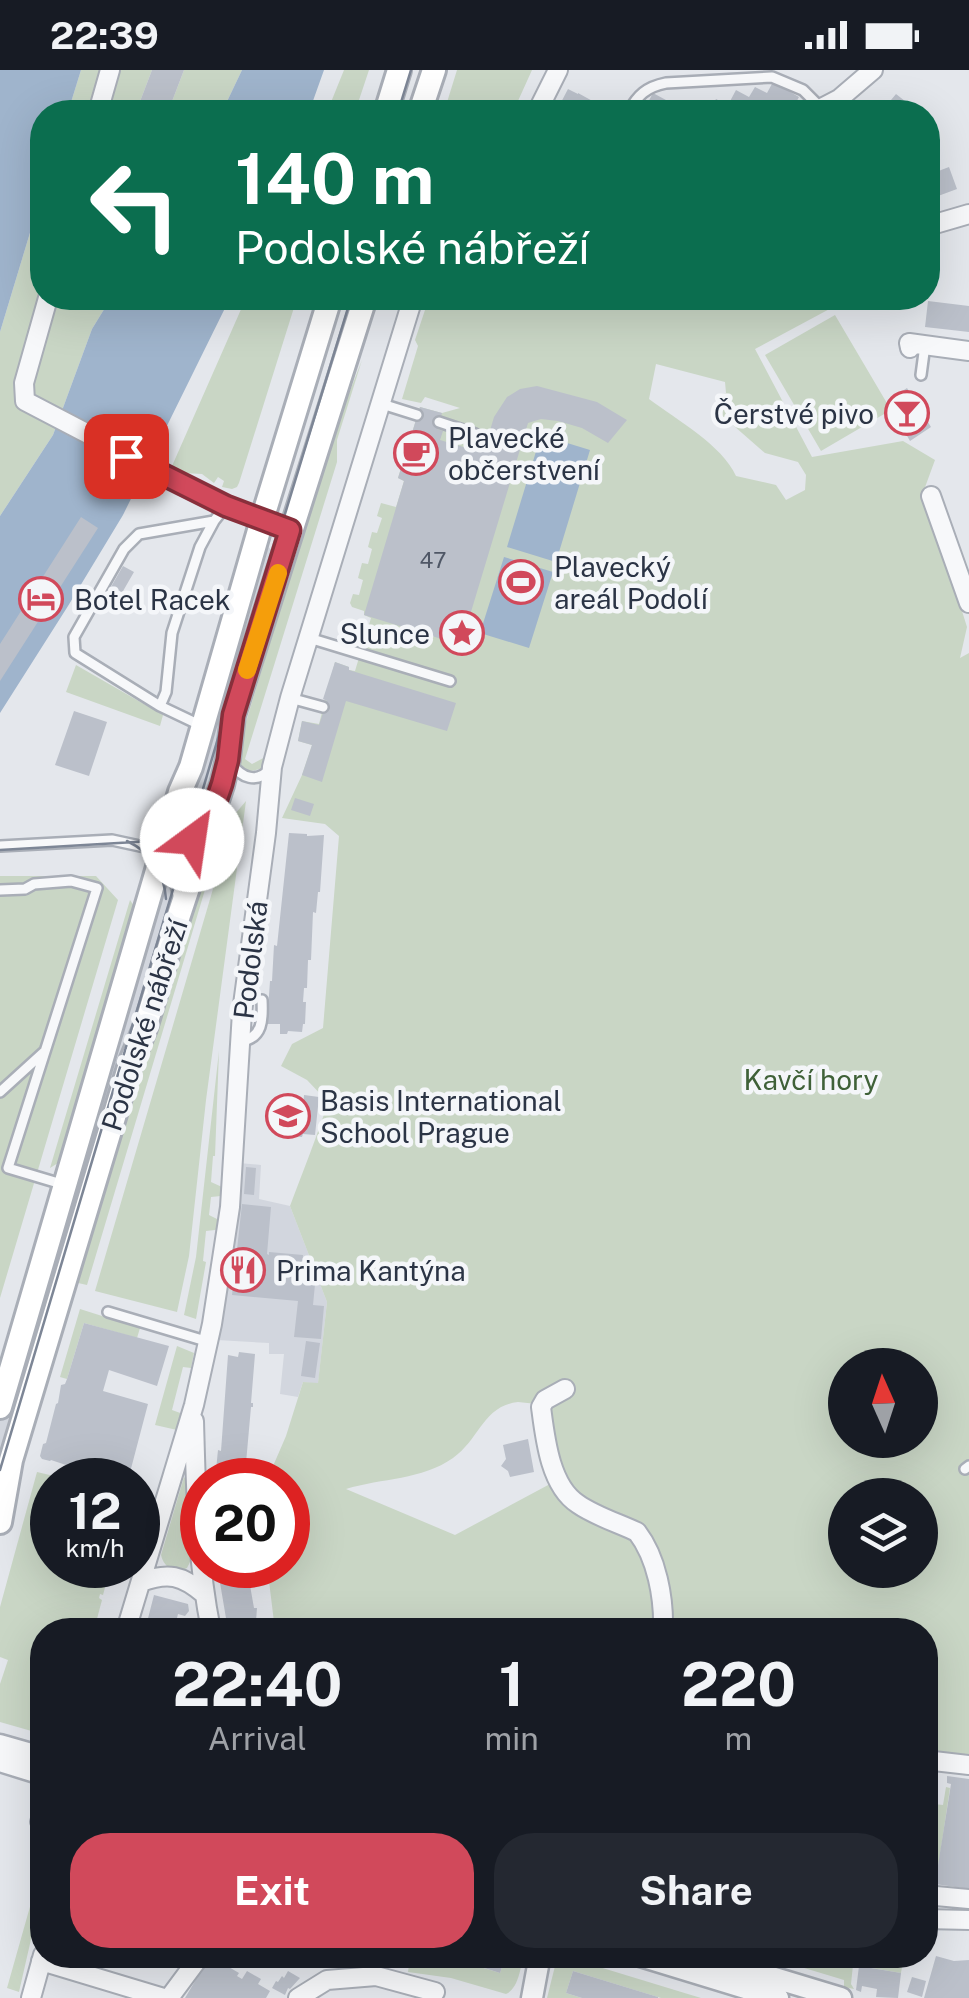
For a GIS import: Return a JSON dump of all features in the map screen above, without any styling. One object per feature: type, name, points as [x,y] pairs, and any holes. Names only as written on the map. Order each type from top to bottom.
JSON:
[{"type":"main road","points":[[389,100],[398,70]]},
{"type":"main road","points":[[424,100],[434,70]]},
{"type":"main road","name":"Podolské nábřeží","points":[[0,1407],[202,726],[243,513],[325,310]]},
{"type":"main road","name":"Podolské nábřeží","points":[[0,1522],[4,1480],[130,1064],[145,1028],[228,760],[233,715],[362,310]]},
{"type":"street","points":[[101,100],[110,70]]},
{"type":"street","points":[[543,100],[558,70]]},
{"type":"street","points":[[839,100],[873,70]]},
{"type":"street","points":[[940,222],[969,214]]},
{"type":"street","points":[[45,310],[24,383],[25,401],[186,486],[290,530]]},
{"type":"street","name":"Podolská","points":[[160,1519],[209,1342],[230,1207],[242,1012],[272,766],[409,310]]},
{"type":"street","points":[[918,347],[969,351]]},
{"type":"street","points":[[932,496],[965,578],[969,604]]},
{"type":"street","points":[[565,1389],[545,1400],[541,1408],[559,1484],[578,1505],[641,1537],[651,1559],[664,1618]]},
{"type":"street","points":[[194,1405],[197,1522],[209,1618]]},
{"type":"street","points":[[160,1576],[190,1582],[204,1594]]},
{"type":"street","name":"Podolská","points":[[130,1618],[139,1588]]},
{"type":"street","points":[[0,1744],[30,1754]]},
{"type":"street","points":[[938,1761],[969,1765]]},
{"type":"street","points":[[0,1762],[30,1771]]},
{"type":"street","points":[[938,1896],[969,1899]]},
{"type":"street","points":[[938,1920],[969,1920]]},
{"type":"street","points":[[32,1998],[40,1968]]},
{"type":"street","points":[[73,1968],[167,1998],[191,1968]]},
{"type":"street","points":[[532,1998],[538,1968]]},
{"type":"street","points":[[680,1968],[778,1998]]},
{"type":"street","points":[[740,1968],[831,1997]]},
{"type":"street","points":[[298,1998],[327,1980],[376,1976],[435,1992]]},
{"type":"lane","points":[[636,100],[652,86],[772,78],[803,90],[810,100]]},
{"type":"lane","points":[[918,347],[921,375]]},
{"type":"lane","points":[[382,404],[417,416]]},
{"type":"lane","points":[[438,422],[475,434]]},
{"type":"lane","points":[[202,726],[160,706],[75,653],[74,638],[124,550],[139,534],[243,513]]},
{"type":"lane","points":[[160,706],[166,692],[172,633],[200,548],[214,521]]},
{"type":"lane","points":[[309,638],[450,681]]},
{"type":"lane","points":[[290,698],[323,708]]},
{"type":"lane","points":[[228,760],[247,778],[265,775],[272,766]]},
{"type":"lane","points":[[0,846],[112,840],[174,849],[192,840],[209,822]]},
{"type":"lane","points":[[163,850],[174,875],[179,914]]},
{"type":"lane","points":[[0,890],[25,890],[34,884],[71,881],[96,888],[8,1168],[66,1185]]},
{"type":"lane","points":[[240,1041],[250,1040],[258,1033],[263,1020],[262,1000]]},
{"type":"lane","points":[[0,1092],[46,1050]]},
{"type":"lane","points":[[108,1312],[209,1342]]},
{"type":"shaded area","points":[[268,547],[275,552],[276,560],[0,1481],[0,1420],[258,554]]},
{"type":"shaded area","points":[[239,1163],[261,1165],[259,1199],[290,1206],[327,1302],[318,1384],[303,1382],[298,1397],[280,1394],[284,1354],[269,1354],[269,1343],[217,1340],[233,1248]]},
{"type":"green space","points":[[81,70],[152,70],[141,100],[72,100]]},
{"type":"green space","points":[[184,70],[242,70],[228,100],[173,100]]},
{"type":"green space","points":[[344,70],[369,70],[359,100],[332,100]]},
{"type":"green space","points":[[457,70],[532,70],[518,100],[448,100]]},
{"type":"green space","points":[[30,233],[30,310],[104,310],[92,329],[53,435],[0,516],[0,332]]},
{"type":"green space","points":[[241,310],[293,310],[237,487],[222,487],[224,481],[218,477],[214,483],[202,474],[183,473],[172,466]]},
{"type":"green space","name":"Kavčí hory","points":[[425,310],[828,310],[755,349],[812,457],[903,441],[935,460],[924,490],[967,627],[960,658],[969,653],[969,1760],[938,1756],[938,1618],[274,1618],[270,1588],[310,1588],[310,1458],[276,1458],[303,1382],[318,1383],[327,1302],[290,1206],[328,1102],[307,1080],[281,1066],[292,1044],[323,1028],[339,836],[325,824],[282,818],[312,745],[298,741],[302,721],[319,724],[335,662],[355,671],[371,618],[350,603],[353,594],[359,595],[363,580],[358,578],[362,563],[368,564],[372,532],[377,533],[382,518],[377,516],[381,503],[396,507],[404,481],[398,478],[420,407],[442,413],[460,408],[425,397],[421,403],[402,399]],"holes":[[[656,364],[725,382],[726,393],[717,397],[718,412],[765,453],[798,462],[806,475],[805,490],[786,500],[776,485],[736,476],[710,444],[649,399]],[[518,1402],[537,1404],[550,1484],[455,1535],[346,1489],[415,1475],[441,1465],[462,1450],[497,1410]]]},
{"type":"green space","points":[[835,315],[891,410],[821,451],[765,355]]},
{"type":"green space","points":[[362,360],[337,440],[337,462],[245,759],[252,764],[269,755],[263,768],[248,772],[239,766],[236,755],[332,437]]},
{"type":"green space","points":[[76,665],[163,715],[160,726],[66,692]]},
{"type":"green space","points":[[246,801],[189,1256],[177,1312],[95,1291],[235,814]]},
{"type":"green space","points":[[219,807],[227,816],[87,1285],[78,1283]]},
{"type":"green space","points":[[0,876],[96,876],[118,900],[0,1298]]},
{"type":"green space","points":[[130,900],[134,906],[58,1163],[50,1168]]},
{"type":"green space","points":[[219,1051],[211,1182],[222,1187],[221,1196],[211,1197],[209,1215],[219,1220],[218,1228],[206,1231],[206,1262],[196,1319],[184,1315],[196,1257]]},
{"type":"green space","points":[[80,1309],[140,1328],[137,1338],[84,1323],[67,1379],[60,1377]]},
{"type":"green space","points":[[177,1346],[194,1353],[191,1368],[183,1367],[172,1410],[183,1414],[177,1430],[155,1425]]},
{"type":"green space","points":[[180,1491],[180,1570],[167,1566],[161,1555]]},
{"type":"green space","points":[[30,1498],[30,1588],[105,1588],[100,1594],[97,1618],[30,1618],[30,1731],[0,1722],[0,1684],[8,1660],[0,1657],[0,1607]]},
{"type":"green space","points":[[946,1787],[950,1788],[938,1869],[938,1804],[943,1805]]},
{"type":"green space","points":[[30,1907],[30,1944],[19,1992],[7,1988]]},
{"type":"green space","points":[[409,1968],[484,1968],[500,1973],[502,1968],[520,1968],[516,1982],[506,1994],[451,1978],[408,1972]]},
{"type":"green space","points":[[554,1968],[603,1968],[701,1998],[661,1998],[573,1971],[566,1993],[582,1998],[547,1998]]},
{"type":"green space","points":[[804,1968],[853,1968],[854,1989],[844,1987],[844,1980]]},
{"type":"green space","points":[[872,1968],[902,1968],[901,1973]]},
{"type":"water","points":[[0,70],[81,70],[72,100],[30,100],[30,233],[0,332]]},
{"type":"water","points":[[242,70],[324,70],[313,100],[228,100]]},
{"type":"water","points":[[104,310],[224,310],[123,515],[0,713],[0,516],[53,435],[92,329]]},
{"type":"water","points":[[541,435],[590,450],[556,562],[507,547]]},
{"type":"water","points":[[504,557],[553,572],[529,648],[480,633]]},
{"type":"building","points":[[152,70],[184,70],[173,100],[141,100]]},
{"type":"building","points":[[773,82],[799,97],[731,100],[736,90],[749,97],[755,87],[767,93]]},
{"type":"building","points":[[568,89],[591,100],[562,100]]},
{"type":"building","points":[[949,167],[957,189],[940,195],[940,170]]},
{"type":"building","points":[[940,302],[969,306],[969,332],[925,327],[927,310],[940,310]]},
{"type":"building","points":[[537,386],[597,402],[627,420],[608,443],[582,428],[558,421],[541,419],[528,423],[461,645],[364,615],[404,481],[398,478],[420,407],[442,413],[437,429],[443,431],[440,440],[480,452],[507,397],[520,389]]},
{"type":"building","points":[[907,388],[931,427],[910,441],[887,401]]},
{"type":"building","name":"Botel Racek","points":[[81,517],[98,528],[0,681],[0,644]]},
{"type":"building","points":[[123,566],[134,572],[115,605],[104,599]]},
{"type":"building","points":[[335,662],[349,670],[456,703],[447,731],[346,701],[322,782],[302,775],[312,745],[298,741],[302,721],[319,725]]},
{"type":"building","points":[[74,711],[107,722],[89,776],[55,765]]},
{"type":"building","points":[[295,798],[314,804],[310,816],[291,810]]},
{"type":"building","points":[[289,833],[324,835],[320,892],[316,913],[313,912],[311,960],[304,988],[305,1024],[302,1032],[280,1034],[280,1024],[267,1024]]},
{"type":"building","points":[[304,1095],[319,1097],[315,1135],[286,1136],[287,1132],[274,1131],[277,1104],[300,1103],[303,1107]]},
{"type":"building","points":[[246,1167],[256,1168],[254,1195],[244,1194]]},
{"type":"building","points":[[242,1204],[271,1207],[267,1254],[303,1255],[301,1283],[315,1284],[313,1305],[324,1306],[321,1339],[294,1337],[298,1301],[232,1295]]},
{"type":"building","points":[[84,1323],[169,1346],[157,1386],[109,1370],[103,1391],[148,1404],[134,1458],[41,1458],[61,1385],[67,1379]]},
{"type":"building","points":[[306,1341],[320,1343],[315,1378],[301,1376]]},
{"type":"building","points":[[239,1352],[255,1354],[246,1458],[217,1458],[218,1450],[221,1451],[228,1355],[238,1357]]},
{"type":"building","points":[[528,1439],[534,1472],[510,1477],[501,1466],[506,1459],[503,1445]]},
{"type":"building","points":[[221,1588],[250,1588],[256,1618],[226,1618]]},
{"type":"building","points":[[154,1595],[188,1604],[185,1616],[148,1618]]},
{"type":"building","points":[[947,1776],[969,1779],[969,1889],[938,1884],[951,1784],[947,1783]]},
{"type":"building","points":[[938,1957],[969,1960],[969,1998],[924,1998],[933,1968],[938,1968]]},
{"type":"building","points":[[203,1968],[230,1968],[242,1979],[247,1971],[261,1979],[258,1984],[270,1991],[266,1998],[185,1998]]},
{"type":"building","points":[[859,1968],[901,1973],[898,1998],[876,1997],[877,1989],[862,1986],[861,1992],[856,1990]]},
{"type":"building","points":[[288,1971],[300,1978],[285,1995],[272,1988]]},
{"type":"building","points":[[573,1971],[658,1998],[582,1998],[566,1993]]},
{"type":"building","points":[[912,1977],[926,1981],[922,1997],[907,1992]]},
{"type":"tram line","points":[[402,100],[411,70]]},
{"type":"tram line","points":[[0,1470],[347,310]]},
{"type":"tram line","points":[[0,850],[152,841],[173,832],[193,812]]},
{"type":"tram line","points":[[127,841],[155,864],[166,899]]},
{"type":"slow traffic","points":[[247,670],[278,573]]},
{"type":"place","name":"Čerstvé pivo","points":[[907,413]]},
{"type":"place","name":"Plavecké občerstvení","points":[[416,453]]},
{"type":"place","name":"Plavecký areál Podolí","points":[[521,582]]},
{"type":"place","name":"Botel Racek","points":[[41,599]]},
{"type":"place","name":"Slunce","points":[[462,633]]},
{"type":"place","name":"Basis International School Prague","points":[[288,1116]]},
{"type":"place","name":"Prima Kantýna","points":[[243,1270]]},
{"type":"route","points":[[126,456],[240,513],[290,530],[233,715],[222,784],[209,822],[192,840]]}]
